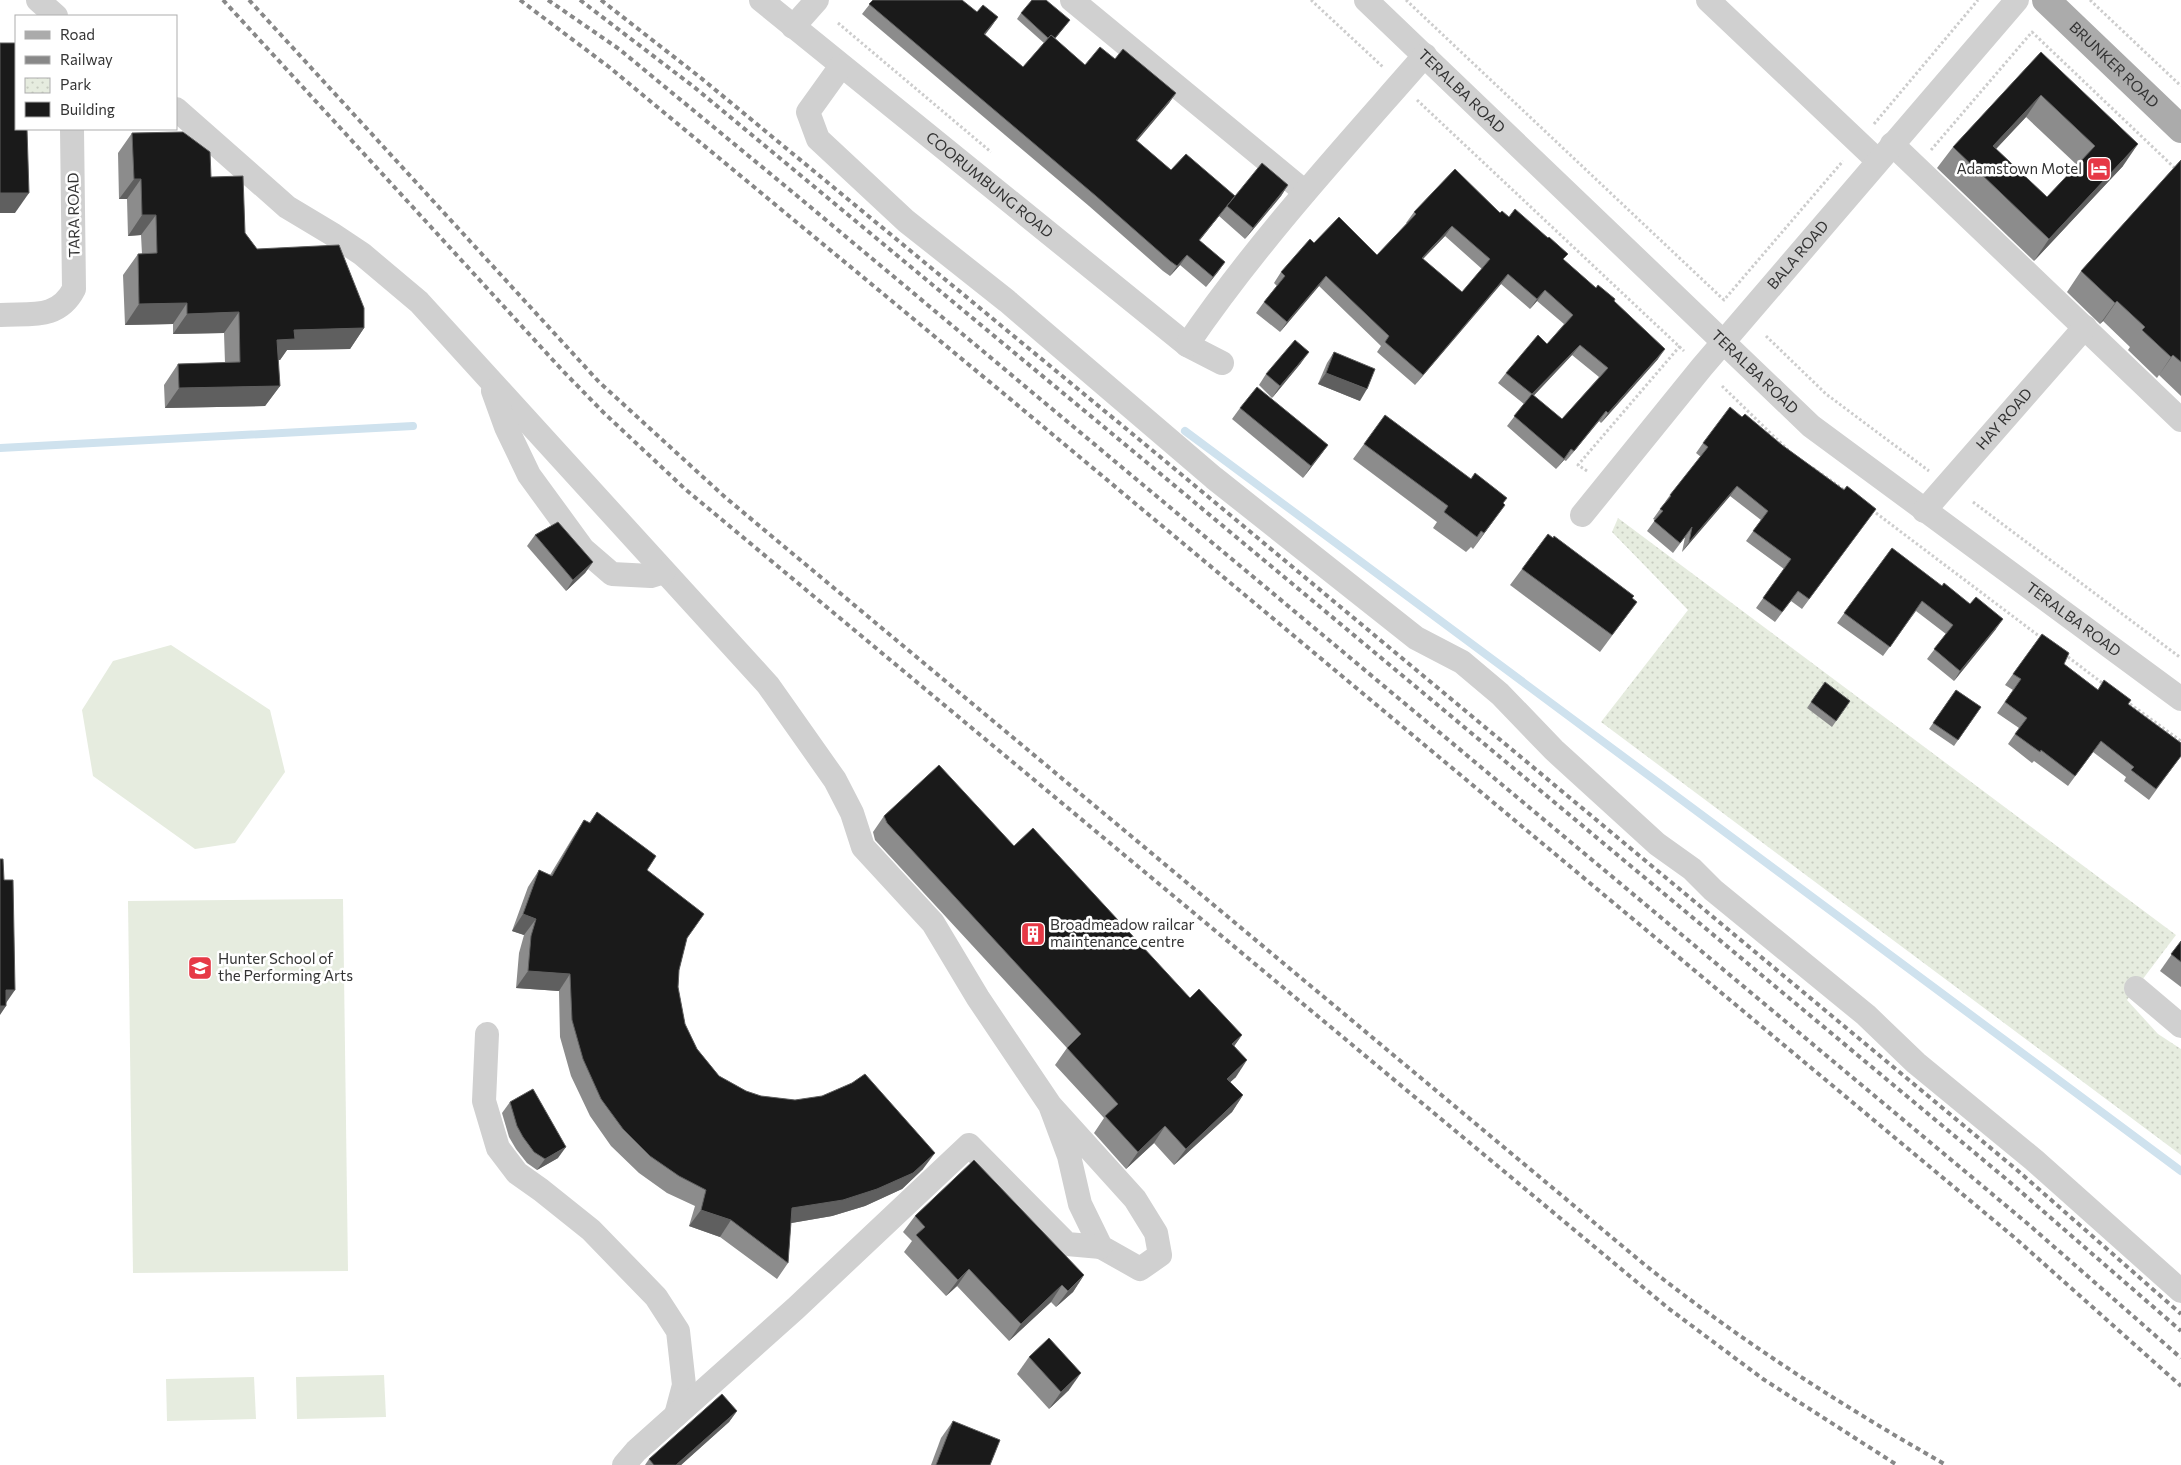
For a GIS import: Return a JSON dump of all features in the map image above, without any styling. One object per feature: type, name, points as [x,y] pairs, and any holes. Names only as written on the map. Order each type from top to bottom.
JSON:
[{"type":"main road","name":"BRUNKER ROAD","points":[[2046,0],[2181,129]]},
{"type":"street","points":[[38,0],[55,15]]},
{"type":"street","name":"COORUMBUNG ROAD","points":[[762,0],[1187,345],[1222,363]]},
{"type":"street","points":[[793,27],[817,0]]},
{"type":"street","points":[[1072,0],[1305,192]]},
{"type":"street","name":"TERALBA ROAD","points":[[1366,0],[1811,426],[2181,699]]},
{"type":"street","points":[[1708,0],[1859,142],[1916,168],[2181,420]]},
{"type":"street","name":"BALA ROAD","points":[[1582,515],[1724,342],[2017,0]]},
{"type":"street","points":[[1187,345],[1220,298],[1305,192],[1425,56]]},
{"type":"street","points":[[842,66],[808,112],[818,139],[906,221],[1007,301],[1214,478],[1416,638],[1462,662],[1500,694],[1554,750],[1657,844],[1692,869],[1713,890],[1866,1015],[1916,1063],[2034,1160],[2181,1291]]},
{"type":"street","points":[[178,110],[287,207],[362,254],[419,302],[768,685],[835,780],[852,813],[863,847],[933,923],[978,998],[1050,1105],[1135,1198],[1156,1233],[1160,1255],[1140,1269],[1101,1247],[1067,1244],[969,1145],[796,1308],[636,1451],[624,1465]]},
{"type":"street","name":"TARA ROAD","points":[[0,314],[36,313],[57,310],[68,300],[74,289],[72,130]]},
{"type":"street","name":"HAY ROAD","points":[[1924,511],[2085,327]]},
{"type":"street","points":[[488,378],[506,427],[529,475],[583,550],[612,574],[651,576],[664,572]]},
{"type":"street","points":[[2136,988],[2181,1026]]},
{"type":"street","points":[[487,1034],[484,1100],[498,1148],[517,1173],[591,1230],[656,1297],[678,1331],[684,1385],[676,1416]]},
{"type":"street","points":[[1050,1105],[1070,1156],[1080,1204],[1101,1247]]},
{"type":"path","points":[[1311,0],[1686,352]]},
{"type":"path","points":[[1406,0],[1724,300],[1978,0]]},
{"type":"path","points":[[2090,0],[2181,86]]},
{"type":"path","points":[[2028,27],[2181,174]]},
{"type":"path","points":[[1916,168],[2032,32]]},
{"type":"path","points":[[1766,336],[1826,394],[1932,472]]},
{"type":"path","points":[[1605,486],[1578,465],[1680,346]]},
{"type":"path","points":[[1722,386],[1796,455]]},
{"type":"path","points":[[1812,466],[1850,494]]},
{"type":"path","points":[[1973,502],[2181,658]]},
{"type":"path","points":[[1866,506],[2046,641]]},
{"type":"path","points":[[2061,652],[2107,687]]},
{"type":"path","points":[[2122,698],[2181,741]]},
{"type":"green space","points":[[1618,518],[2176,935],[2127,1000],[2158,1034],[2181,1049],[2181,1155],[1601,722],[1688,610],[1612,532]]},
{"type":"green space","points":[[171,645],[270,710],[285,772],[235,843],[195,849],[93,776],[82,710],[113,661]]},
{"type":"green space","points":[[343,899],[348,1271],[133,1273],[128,901]]},
{"type":"green space","points":[[384,1375],[386,1417],[297,1419],[296,1377]]},
{"type":"green space","points":[[254,1377],[256,1419],[167,1421],[166,1379]]},
{"type":"building","points":[[873,0],[962,0],[977,12],[983,5],[998,17],[984,34],[1023,67],[1051,35],[1085,65],[1100,47],[1115,59],[1123,49],[1176,93],[1136,140],[1171,170],[1186,154],[1235,196],[1199,240],[1225,262],[1213,277],[1187,255],[1177,266],[1170,261],[869,4]]},
{"type":"building","points":[[1032,0],[1046,0],[1070,20],[1055,38],[1051,35],[1048,38],[1021,13]]},
{"type":"building","points":[[0,43],[15,43],[15,130],[27,130],[29,193],[0,193]]},
{"type":"building","points":[[2041,52],[2138,144],[2049,239],[1953,147]],"holes":[[[2041,95],[2095,146],[2047,197],[1993,146]]]},
{"type":"building","points":[[183,132],[210,152],[211,177],[243,176],[245,233],[257,249],[339,245],[364,308],[364,328],[294,330],[295,339],[277,340],[280,386],[179,388],[178,364],[240,362],[239,312],[187,314],[187,303],[139,304],[138,254],[157,253],[156,215],[142,215],[141,179],[134,179],[132,133]]},
{"type":"building","points":[[2181,160],[2181,362],[2173,355],[2171,357],[2142,330],[2145,327],[2117,301],[2115,303],[2081,271]]},
{"type":"building","points":[[1262,163],[1288,185],[1253,228],[1227,206]]},
{"type":"building","points":[[1455,169],[1500,213],[1502,211],[1509,217],[1515,209],[1549,237],[1568,254],[1563,259],[1596,288],[1598,285],[1615,299],[1614,301],[1665,349],[1608,413],[1606,411],[1574,451],[1571,449],[1564,459],[1514,416],[1532,394],[1506,373],[1538,335],[1547,344],[1573,315],[1545,290],[1537,299],[1508,274],[1423,375],[1385,342],[1389,336],[1326,276],[1287,322],[1264,302],[1285,276],[1281,272],[1310,239],[1314,243],[1339,217],[1377,255],[1416,214],[1414,212]],"holes":[[[1452,226],[1490,259],[1462,292],[1422,258]],[[1580,345],[1608,368],[1562,419],[1532,394]]]},
{"type":"building","points":[[1295,340],[1309,352],[1280,386],[1266,374]]},
{"type":"building","points":[[1334,352],[1375,369],[1367,389],[1326,373]]},
{"type":"building","points":[[1257,387],[1328,445],[1311,466],[1240,408]]},
{"type":"building","points":[[1730,407],[1742,417],[1745,414],[1782,445],[1844,490],[1847,486],[1876,509],[1809,599],[1798,591],[1782,612],[1763,598],[1791,559],[1753,531],[1768,511],[1737,486],[1689,542],[1692,527],[1680,543],[1654,521],[1663,511],[1660,509],[1670,495],[1708,447],[1703,443]]},
{"type":"building","points":[[1385,415],[1471,479],[1475,473],[1507,498],[1503,503],[1505,505],[1484,533],[1481,531],[1477,537],[1444,512],[1448,506],[1364,444]]},
{"type":"building","points":[[558,522],[593,562],[573,580],[535,535]]},
{"type":"building","points":[[1548,534],[1553,538],[1554,536],[1634,596],[1632,598],[1637,602],[1612,635],[1522,569]]},
{"type":"building","points":[[1892,548],[1942,586],[1944,583],[1970,604],[1976,597],[2003,619],[1960,671],[1934,649],[1953,625],[1922,601],[1890,647],[1844,613]]},
{"type":"building","points":[[2042,634],[2069,653],[2064,664],[2098,690],[2104,680],[2131,700],[2128,704],[2181,743],[2181,756],[2156,789],[2131,770],[2134,767],[2101,741],[2075,776],[2041,750],[2040,752],[2015,734],[2027,718],[2005,702],[2021,679],[2013,674]]},
{"type":"building","points":[[1825,682],[1850,701],[1836,721],[1811,702]]},
{"type":"building","points":[[1956,690],[1981,707],[1958,740],[1933,723]]},
{"type":"building","name":"Broadmeadow railcar maintenance centre","points":[[939,765],[1014,846],[1033,828],[1190,998],[1199,989],[1242,1035],[1232,1044],[1247,1060],[1227,1079],[1243,1095],[1186,1149],[1165,1126],[1138,1152],[1105,1116],[1118,1104],[1067,1048],[1081,1034],[887,823],[884,816]]},
{"type":"building","points":[[597,812],[656,856],[647,870],[704,914],[687,938],[679,970],[678,987],[685,1024],[697,1049],[719,1076],[746,1091],[761,1096],[795,1100],[822,1096],[852,1083],[865,1074],[935,1153],[913,1173],[877,1189],[843,1200],[792,1208],[788,1263],[731,1220],[701,1210],[706,1190],[679,1176],[650,1156],[623,1129],[601,1099],[583,1059],[572,1020],[570,974],[528,971],[531,936],[536,919],[523,914],[539,870],[552,876],[584,820],[590,823]]},
{"type":"building","points":[[0,859],[3,859],[4,880],[13,880],[15,990],[6,990],[6,1006],[0,1006]]},
{"type":"building","points":[[2181,941],[2181,962],[2171,954]]},
{"type":"building","points":[[533,1089],[566,1147],[545,1159],[534,1152],[523,1137],[517,1126],[510,1102]]},
{"type":"building","points":[[974,1160],[1084,1275],[1068,1291],[1062,1285],[1021,1324],[969,1269],[958,1280],[916,1235],[925,1227],[915,1216]]},
{"type":"building","points":[[1049,1338],[1081,1373],[1061,1392],[1029,1357]]},
{"type":"building","points":[[722,1394],[737,1411],[676,1465],[654,1465],[649,1459]]},
{"type":"building","points":[[953,1421],[1000,1440],[990,1465],[936,1465]]},
{"type":"waterway","points":[[0,448],[413,426]]},
{"type":"waterway","points":[[1185,431],[2181,1171]]},
{"type":"railway","points":[[223,0],[562,370],[603,412],[685,489],[1668,1308],[1763,1379],[1897,1465]]},
{"type":"railway","points":[[249,0],[599,382],[726,498],[1645,1265],[1717,1320],[1791,1371],[1867,1419],[1946,1465]]},
{"type":"railway","points":[[520,0],[609,67],[1003,393],[2015,1238],[2181,1386]]},
{"type":"railway","points":[[548,0],[619,49],[790,190],[2028,1224],[2181,1358]]},
{"type":"railway","points":[[580,0],[694,87],[1157,471],[2005,1178],[2181,1331]]},
{"type":"railway","points":[[601,0],[701,78],[1164,460],[2017,1170],[2181,1314]]},
{"type":"place","name":"Adamstown Motel","points":[[2099,169]]},
{"type":"place","name":"Broadmeadow railcar maintenance centre","points":[[1033,934]]},
{"type":"place","name":"Hunter School of the Performing Arts","points":[[200,968]]}]
